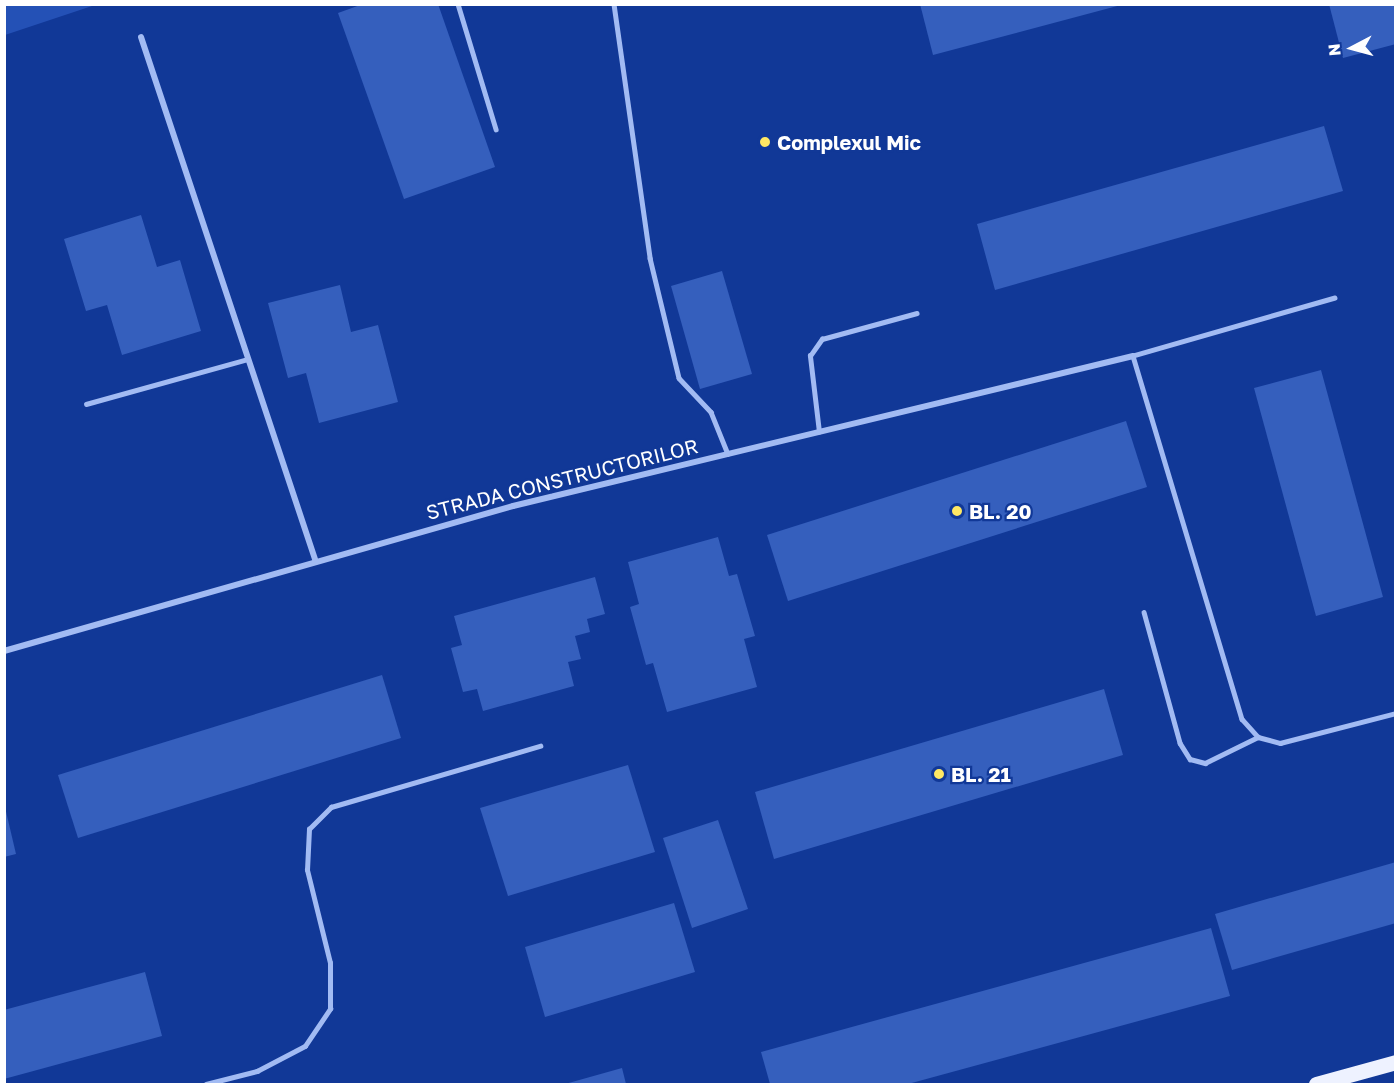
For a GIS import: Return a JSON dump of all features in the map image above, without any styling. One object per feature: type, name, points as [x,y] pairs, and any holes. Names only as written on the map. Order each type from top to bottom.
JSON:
[{"type":"main road","points":[[1316,1084],[1395,1062]]},
{"type":"street","points":[[141,37],[316,562]]},
{"type":"street","name":"STRADA CONSTRUCTORILOR","points":[[4,651],[513,506],[1133,356]]},
{"type":"lane","points":[[458,4],[496,129]]},
{"type":"lane","points":[[615,4],[650,258],[679,378],[711,412],[728,454]]},
{"type":"lane","points":[[1335,298],[1133,356],[1242,719],[1258,737],[1280,743],[1395,713]]},
{"type":"lane","points":[[819,432],[810,357],[822,339],[917,313]]},
{"type":"lane","points":[[86,404],[248,359]]},
{"type":"lane","points":[[1144,612],[1180,743],[1190,759],[1205,763],[1258,737]]},
{"type":"lane","points":[[206,1084],[257,1071],[305,1046],[330,1009],[330,963],[307,870],[309,830],[331,807],[540,746]]},
{"type":"shaded area","points":[[5,4],[95,4],[95,5],[5,35]]},
{"type":"building","points":[[363,4],[438,4],[495,167],[404,199],[338,13]]},
{"type":"building","points":[[920,4],[1121,4],[1121,5],[933,55]]},
{"type":"building","points":[[1329,4],[1394,4],[1396,44],[1343,58]]},
{"type":"building","points":[[1324,126],[1343,191],[995,290],[977,224]]},
{"type":"building","points":[[141,215],[157,267],[180,260],[201,331],[122,355],[107,305],[86,311],[64,239]]},
{"type":"building","points":[[722,271],[752,374],[700,389],[671,286]]},
{"type":"building","points":[[340,285],[351,332],[378,325],[398,402],[319,423],[306,373],[288,378],[268,303]]},
{"type":"building","points":[[1321,370],[1383,597],[1316,616],[1254,388]]},
{"type":"building","name":"BL. 20","points":[[1126,421],[1147,487],[788,601],[767,535]]},
{"type":"building","points":[[718,537],[729,576],[737,574],[755,636],[744,639],[757,687],[667,712],[653,663],[646,665],[630,607],[639,604],[628,562]]},
{"type":"building","points":[[595,577],[605,614],[587,619],[590,632],[575,636],[581,659],[568,662],[574,686],[483,711],[477,689],[463,692],[451,648],[462,645],[454,616]]},
{"type":"building","points":[[382,675],[401,738],[78,838],[58,775]]},
{"type":"building","name":"BL. 21","points":[[1104,689],[1123,755],[774,859],[755,792]]},
{"type":"building","points":[[628,765],[655,852],[508,896],[480,808]]},
{"type":"building","points":[[4,803],[16,854],[4,857]]},
{"type":"building","points":[[718,820],[748,909],[692,928],[663,838]]},
{"type":"building","points":[[1396,862],[1396,923],[1232,970],[1215,914]]},
{"type":"building","points":[[674,903],[695,972],[545,1017],[525,947]]},
{"type":"building","points":[[1211,928],[1230,996],[908,1084],[770,1084],[761,1052]]},
{"type":"building","points":[[145,972],[162,1036],[4,1079],[4,1010]]},
{"type":"building","points":[[622,1068],[626,1084],[565,1084]]},
{"type":"place","name":"Complexul Mic","points":[[765,142]]},
{"type":"place","name":"BL. 20","points":[[957,511]]},
{"type":"place","name":"BL. 21","points":[[939,774]]}]
